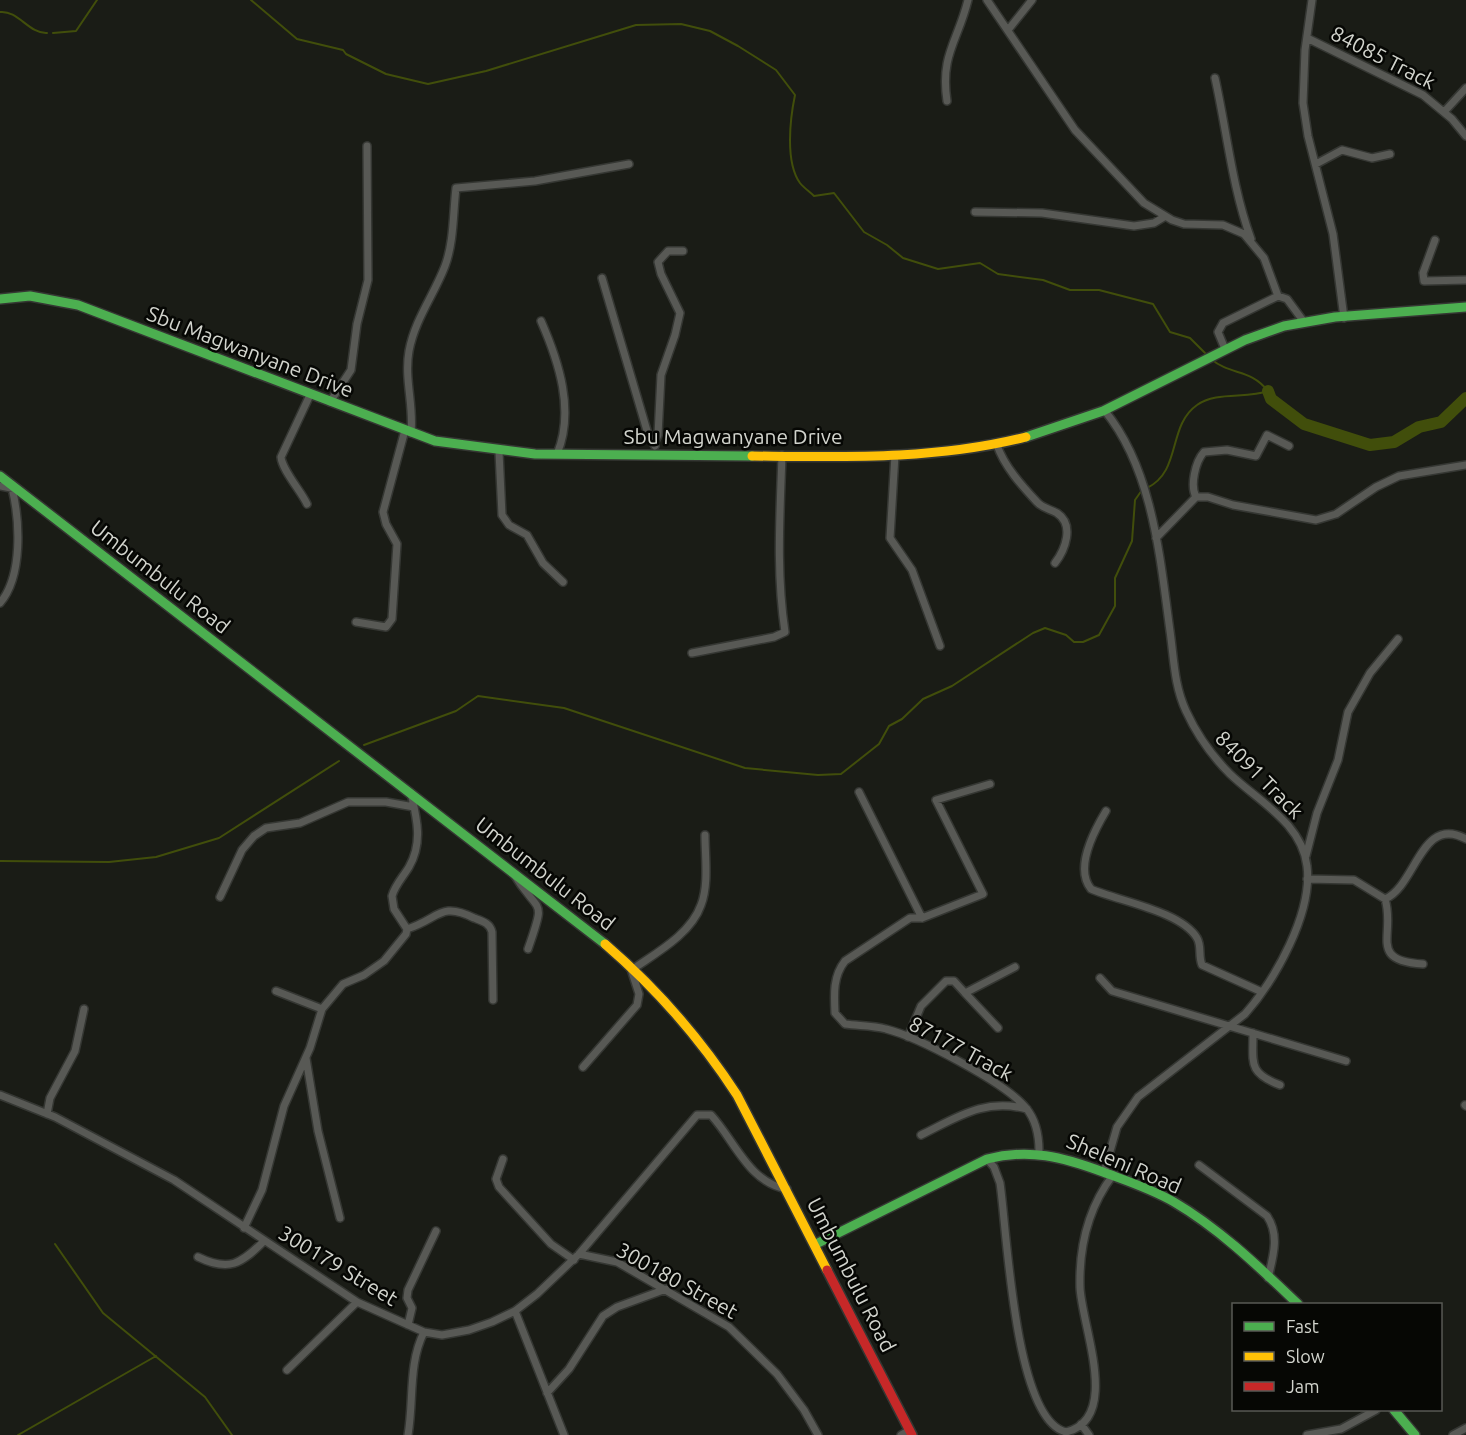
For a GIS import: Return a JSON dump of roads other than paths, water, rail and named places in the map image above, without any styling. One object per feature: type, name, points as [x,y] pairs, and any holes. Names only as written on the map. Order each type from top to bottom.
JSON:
[{"type":"main road","name":"Sbu Magwanyane Drive","points":[[0,299],[30,296],[52,298],[78,305],[408,432],[451,445],[499,452],[557,454],[896,456],[950,452],[997,445],[1043,433],[1105,411],[1223,350],[1269,330],[1304,322],[1466,307]]},
{"type":"main road","name":"Umbumbulu Road","points":[[0,476],[510,868],[631,967],[683,1022],[725,1075],[816,1244],[908,1433]]},
{"type":"main road","name":"Sheleni Road","points":[[816,1244],[987,1159],[1014,1152],[1039,1151],[1060,1156],[1164,1197],[1193,1215],[1296,1303]]},
{"type":"main road","points":[[1395,1411],[1415,1435]]},
{"type":"street","points":[[947,101],[944,81],[946,62],[968,0]]},
{"type":"street","points":[[987,0],[1082,138],[1144,203],[1164,217],[1184,224],[1223,225],[1251,239]]},
{"type":"street","points":[[1008,30],[1032,0]]},
{"type":"street","points":[[1312,0],[1303,103],[1333,234],[1344,318]]},
{"type":"street","name":"84085 Track","points":[[1307,38],[1408,86],[1433,101],[1466,136]]},
{"type":"street","points":[[1215,78],[1240,209],[1251,239],[1264,258],[1278,296],[1289,301],[1304,322]]},
{"type":"street","points":[[1444,112],[1466,88]]},
{"type":"street","points":[[330,402],[351,370],[357,324],[368,280],[366,146]]},
{"type":"street","points":[[1316,164],[1342,150],[1372,158],[1390,154]]},
{"type":"street","points":[[356,622],[386,627],[392,619],[397,544],[386,524],[384,512],[412,414],[407,370],[409,349],[423,308],[445,265],[456,188],[535,181],[629,164]]},
{"type":"street","points":[[975,212],[1042,213],[1134,226],[1154,223],[1164,217]]},
{"type":"street","points":[[1435,240],[1423,273],[1424,281],[1466,280]]},
{"type":"street","points":[[654,444],[658,435],[661,375],[680,313],[661,274],[658,262],[668,251],[683,251]]},
{"type":"street","points":[[602,278],[648,434],[657,454]]},
{"type":"street","points":[[1223,350],[1218,332],[1223,323],[1278,296]]},
{"type":"street","points":[[541,321],[556,355],[566,415],[565,434],[557,454]]},
{"type":"street","points":[[307,504],[283,467],[281,457],[310,394]]},
{"type":"street","name":"84091 Track","points":[[1081,1424],[1095,1402],[1097,1386],[1081,1302],[1084,1238],[1094,1203],[1108,1174],[1117,1127],[1128,1108],[1144,1092],[1245,1014],[1262,992],[1295,931],[1302,911],[1307,879],[1306,856],[1293,832],[1214,757],[1190,721],[1177,684],[1155,538],[1143,490],[1127,442],[1105,411]]},
{"type":"street","points":[[1196,497],[1192,490],[1199,457],[1204,452],[1227,450],[1256,456],[1267,435],[1289,446]]},
{"type":"street","points":[[997,445],[1005,462],[1037,502],[1063,520],[1067,539],[1064,552],[1055,563]]},
{"type":"street","points":[[499,452],[502,515],[510,525],[527,535],[543,563],[563,582]]},
{"type":"street","points":[[692,653],[774,637],[785,632],[778,586],[782,455]]},
{"type":"street","points":[[896,456],[890,538],[912,570],[940,646]]},
{"type":"street","points":[[1155,538],[1196,497],[1208,497],[1233,505],[1316,520],[1336,513],[1399,476],[1466,465]]},
{"type":"street","points":[[0,486],[15,489],[18,549],[9,586],[0,603]]},
{"type":"street","points":[[1306,856],[1317,813],[1338,760],[1348,712],[1370,673],[1398,639]]},
{"type":"street","points":[[859,792],[922,918],[983,894],[936,800],[990,784]]},
{"type":"street","points":[[244,1228],[262,1190],[287,1098],[306,1058],[322,1009],[343,984],[364,975],[384,961],[405,937],[407,929],[394,909],[392,896],[416,851],[418,836],[411,793]]},
{"type":"street","points":[[220,897],[242,850],[254,836],[266,828],[300,823],[348,802],[386,801],[414,807]]},
{"type":"street","points":[[1106,811],[1091,841],[1084,870],[1084,878],[1091,889],[1152,910],[1190,930],[1200,943],[1202,965],[1262,992]]},
{"type":"street","points":[[1385,899],[1398,890],[1435,838],[1448,833],[1466,838]]},
{"type":"street","points":[[583,1067],[637,1005],[639,994],[631,967],[661,950],[691,921],[701,906],[704,890],[705,835]]},
{"type":"street","points":[[510,868],[539,907],[539,919],[528,950]]},
{"type":"street","points":[[1307,879],[1354,880],[1385,899],[1390,921],[1385,938],[1386,947],[1403,962],[1423,964]]},
{"type":"street","points":[[407,929],[453,909],[488,925],[492,932],[493,1000]]},
{"type":"street","name":"87177 Track","points":[[922,918],[910,918],[904,921],[845,961],[838,969],[836,1013],[845,1024],[884,1028],[908,1037],[1002,1088],[1032,1116],[1039,1151]]},
{"type":"street","points":[[965,993],[1015,968]]},
{"type":"street","points":[[1100,978],[1112,991],[1346,1061]]},
{"type":"street","points":[[908,1037],[921,1006],[944,983],[953,981],[998,1028]]},
{"type":"street","points":[[276,991],[322,1009]]},
{"type":"street","points":[[47,1114],[50,1098],[73,1055],[84,1009]]},
{"type":"street","points":[[1253,1033],[1255,1070],[1260,1076],[1280,1085]]},
{"type":"street","points":[[306,1058],[318,1131],[340,1218]]},
{"type":"street","name":"300179 Street","points":[[0,1095],[47,1114],[174,1180],[357,1302],[424,1332],[442,1335],[469,1330],[515,1311],[576,1257],[697,1115],[707,1114],[713,1118],[742,1158],[761,1178],[774,1186],[787,1189]]},
{"type":"street","points":[[921,1135],[973,1110],[992,1104],[1008,1104],[1027,1109]]},
{"type":"street","points":[[503,1159],[496,1179],[499,1187],[558,1251],[576,1257]]},
{"type":"street","points":[[987,1159],[994,1167],[1000,1183],[1018,1340],[1030,1382],[1041,1408],[1058,1428],[1066,1432],[1081,1424],[1089,1435]]},
{"type":"street","points":[[1199,1165],[1267,1216],[1271,1222],[1274,1246],[1268,1278]]},
{"type":"street","points":[[408,1325],[412,1308],[407,1298],[408,1290],[436,1231]]},
{"type":"street","points":[[198,1257],[216,1264],[232,1264],[247,1258],[264,1241]]},
{"type":"street","name":"300180 Street","points":[[576,1257],[617,1262],[712,1315],[746,1340],[790,1391],[818,1435]]},
{"type":"street","points":[[547,1393],[569,1369],[603,1316],[617,1307],[666,1290]]},
{"type":"street","points":[[287,1370],[357,1302]]},
{"type":"street","points":[[515,1311],[564,1435]]},
{"type":"street","points":[[408,1435],[413,1370],[417,1346],[424,1332]]},
{"type":"street","points":[[1307,1435],[1341,1429],[1374,1411]]},
{"type":"street","points":[[1453,1435],[1466,1428]]},
{"type":"waterway","points":[[53,33],[76,31],[97,0]]},
{"type":"waterway","points":[[251,0],[297,39],[343,50],[346,54],[386,74],[428,84],[486,71],[636,25],[681,24],[710,31],[776,70],[795,95],[790,140],[792,164],[800,183],[814,196],[834,193],[864,232],[887,245],[903,258],[938,269],[980,263],[998,274],[1043,280],[1070,290],[1099,290],[1153,304],[1170,332],[1190,338],[1207,355]]},
{"type":"waterway","points":[[0,12],[6,12],[35,30],[47,33]]},
{"type":"waterway","points":[[1147,488],[1165,471],[1181,424],[1197,405],[1213,398],[1251,395],[1268,391],[1247,375],[1226,368],[1211,359]]},
{"type":"waterway","points":[[1268,391],[1271,399],[1304,424],[1370,445],[1394,442],[1419,427],[1441,422],[1466,398]]},
{"type":"waterway","points":[[364,745],[456,711],[478,696],[564,708],[745,768],[818,775],[841,774],[879,744],[889,726],[902,719],[923,699],[952,686],[1033,633],[1045,628],[1066,635],[1074,642],[1083,642],[1099,635],[1115,606],[1115,578],[1132,541],[1135,500],[1142,490]]},
{"type":"waterway","points":[[0,861],[109,862],[156,857],[219,838],[339,761]]},
{"type":"waterway","points":[[55,1244],[103,1313],[205,1397],[232,1435]]},
{"type":"waterway","points":[[18,1435],[156,1356]]}]
